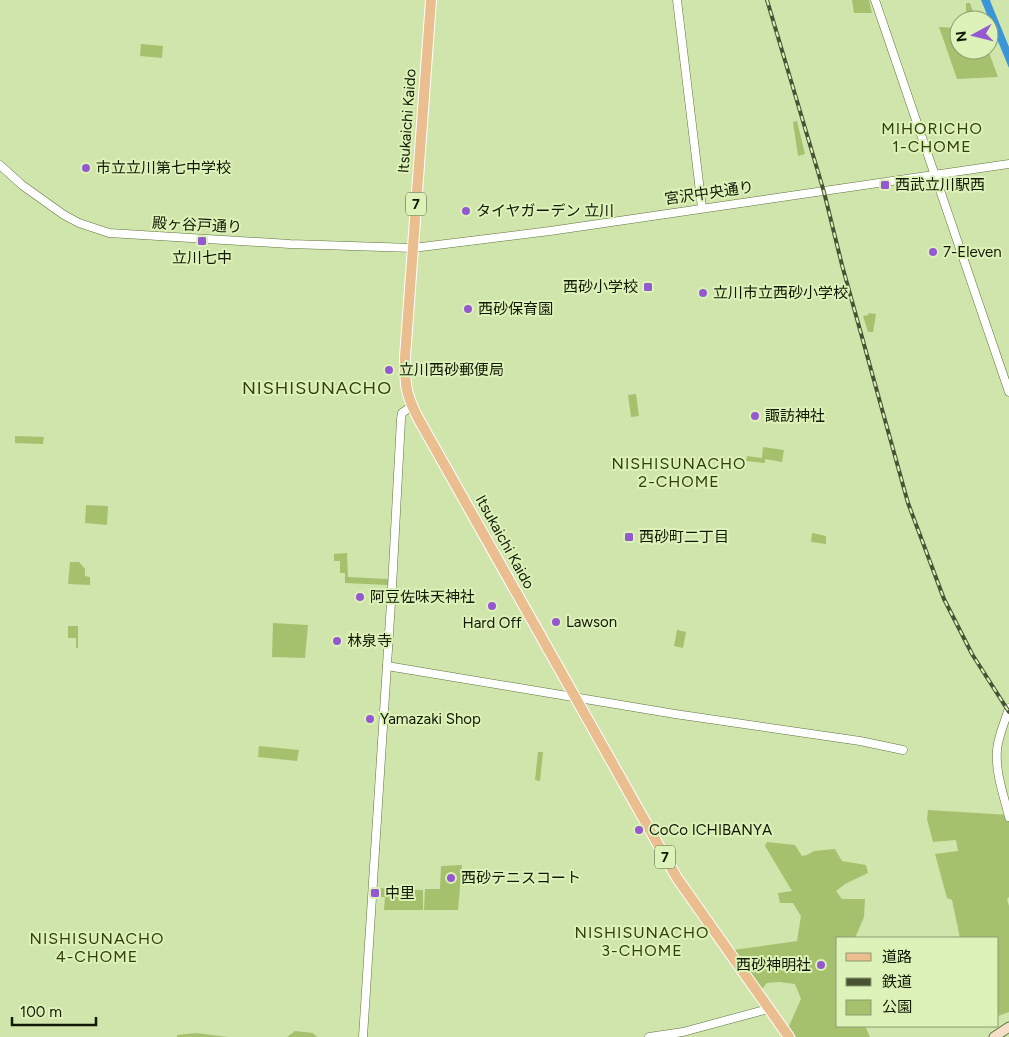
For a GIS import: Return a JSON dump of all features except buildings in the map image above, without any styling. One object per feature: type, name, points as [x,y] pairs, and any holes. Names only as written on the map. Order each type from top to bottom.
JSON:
[{"type":"main road","name":"Itsukaichi Kaido","points":[[431,0],[413,248],[406,390],[412,406],[677,878],[768,1009],[790,1037]]},
{"type":"main road","points":[[994,1037],[1009,1027]]},
{"type":"street","points":[[677,0],[702,208]]},
{"type":"street","points":[[875,0],[1009,392]]},
{"type":"street","name":"宮沢中央通り","points":[[413,248],[540,232],[1009,164]]},
{"type":"street","name":"殿ヶ谷戸通り","points":[[0,165],[22,185],[64,215],[79,223],[109,233],[308,245],[413,248]]},
{"type":"street","points":[[363,1037],[401,419],[402,413],[412,406]]},
{"type":"street","points":[[386,666],[684,715],[860,741],[902,750]]},
{"type":"street","points":[[1009,708],[998,743],[997,753],[999,774],[1009,817]]},
{"type":"street","points":[[649,1037],[683,1032],[768,1009]]},
{"type":"green space","points":[[852,0],[869,0],[872,13],[854,13]]},
{"type":"green space","points":[[966,3],[970,3],[972,10],[966,10]]},
{"type":"green space","points":[[939,27],[949,28],[949,56]]},
{"type":"green space","points":[[141,44],[163,46],[162,58],[140,56]]},
{"type":"green space","points":[[950,60],[992,60],[998,77],[957,79]]},
{"type":"green space","points":[[797,121],[805,154],[798,156],[793,122]]},
{"type":"green space","points":[[869,313],[876,314],[873,332],[868,332],[863,316]]},
{"type":"green space","points":[[636,394],[639,416],[631,417],[628,395]]},
{"type":"green space","points":[[15,436],[44,437],[43,444],[15,443]]},
{"type":"green space","points":[[763,447],[784,450],[782,462],[765,459],[765,463],[746,461],[747,456],[762,458]]},
{"type":"green space","points":[[86,505],[108,506],[107,525],[85,523]]},
{"type":"green space","points":[[812,533],[826,536],[826,544],[811,542]]},
{"type":"green space","points":[[347,553],[348,577],[388,579],[388,585],[345,583],[345,573],[340,573],[340,561],[334,561],[334,554]]},
{"type":"green space","points":[[70,562],[79,562],[85,569],[85,576],[90,577],[90,585],[68,584]]},
{"type":"green space","points":[[273,623],[308,625],[305,658],[272,657]]},
{"type":"green space","points":[[68,626],[78,626],[78,648],[76,648],[76,638],[68,638]]},
{"type":"green space","points":[[677,630],[686,632],[683,648],[674,646]]},
{"type":"green space","points":[[259,746],[299,750],[297,761],[258,757]]},
{"type":"green space","points":[[538,752],[543,752],[540,781],[535,780]]},
{"type":"green space","points":[[928,810],[1009,815],[1009,897],[1007,899],[1009,906],[1009,1012],[999,1016],[999,937],[960,937],[952,900],[947,898],[935,854],[958,851],[956,840],[933,842],[927,819]]},
{"type":"green space","points":[[767,842],[795,845],[802,856],[814,851],[835,849],[842,861],[866,865],[868,873],[845,884],[836,891],[842,899],[865,899],[864,917],[855,937],[836,937],[836,1027],[865,1027],[870,1037],[796,1037],[789,1026],[801,999],[795,984],[767,983],[761,990],[733,950],[797,941],[801,916],[793,903],[780,903],[778,893],[792,891],[765,846]]},
{"type":"green space","name":"西砂テニスコート","points":[[462,865],[458,910],[424,910],[425,889],[440,889],[441,866]]},
{"type":"green space","points":[[376,888],[423,890],[423,910],[384,910],[385,897],[376,897]]},
{"type":"green space","points":[[295,1031],[313,1033],[317,1037],[287,1037]]},
{"type":"green space","points":[[196,1033],[228,1037],[177,1037],[177,1035]]},
{"type":"water","points":[[981,0],[990,0],[994,10],[985,10]]},
{"type":"water","points":[[999,22],[1009,47],[1009,68],[999,44]]},
{"type":"railway","points":[[767,0],[824,192],[842,265],[908,503],[944,599],[972,654],[1009,712]]},
{"type":"place","name":"市立立川第七中学校","points":[[86,168]]},
{"type":"place","name":"西武立川駅西","points":[[885,185]]},
{"type":"place","name":"タイヤガーデン 立川","points":[[466,211]]},
{"type":"place","name":"立川七中","points":[[202,241]]},
{"type":"place","name":"7-Eleven","points":[[933,252]]},
{"type":"place","name":"西砂小学校","points":[[648,287]]},
{"type":"place","name":"立川市立西砂小学校","points":[[703,293]]},
{"type":"place","name":"西砂保育園","points":[[468,309]]},
{"type":"place","name":"立川西砂郵便局","points":[[389,370]]},
{"type":"place","name":"諏訪神社","points":[[755,416]]},
{"type":"place","name":"西砂町二丁目","points":[[629,537]]},
{"type":"place","name":"阿豆佐味天神社","points":[[360,597]]},
{"type":"place","name":"Hard Off","points":[[492,606]]},
{"type":"place","name":"Lawson","points":[[556,622]]},
{"type":"place","name":"林泉寺","points":[[337,641]]},
{"type":"place","name":"Yamazaki Shop","points":[[370,719]]},
{"type":"place","name":"CoCo ICHIBANYA","points":[[639,830]]},
{"type":"place","name":"西砂テニスコート","points":[[451,878]]},
{"type":"place","name":"中里","points":[[375,893]]},
{"type":"place","name":"西砂神明社","points":[[821,965]]},
{"type":"district","name":"MIHORICHO 1-CHOME","points":[[932,137]]},
{"type":"district","name":"NISHISUNACHO","points":[[317,388]]},
{"type":"district","name":"NISHISUNACHO 2-CHOME","points":[[679,472]]},
{"type":"district","name":"NISHISUNACHO 3-CHOME","points":[[642,941]]},
{"type":"district","name":"NISHISUNACHO 4-CHOME","points":[[97,947]]}]
